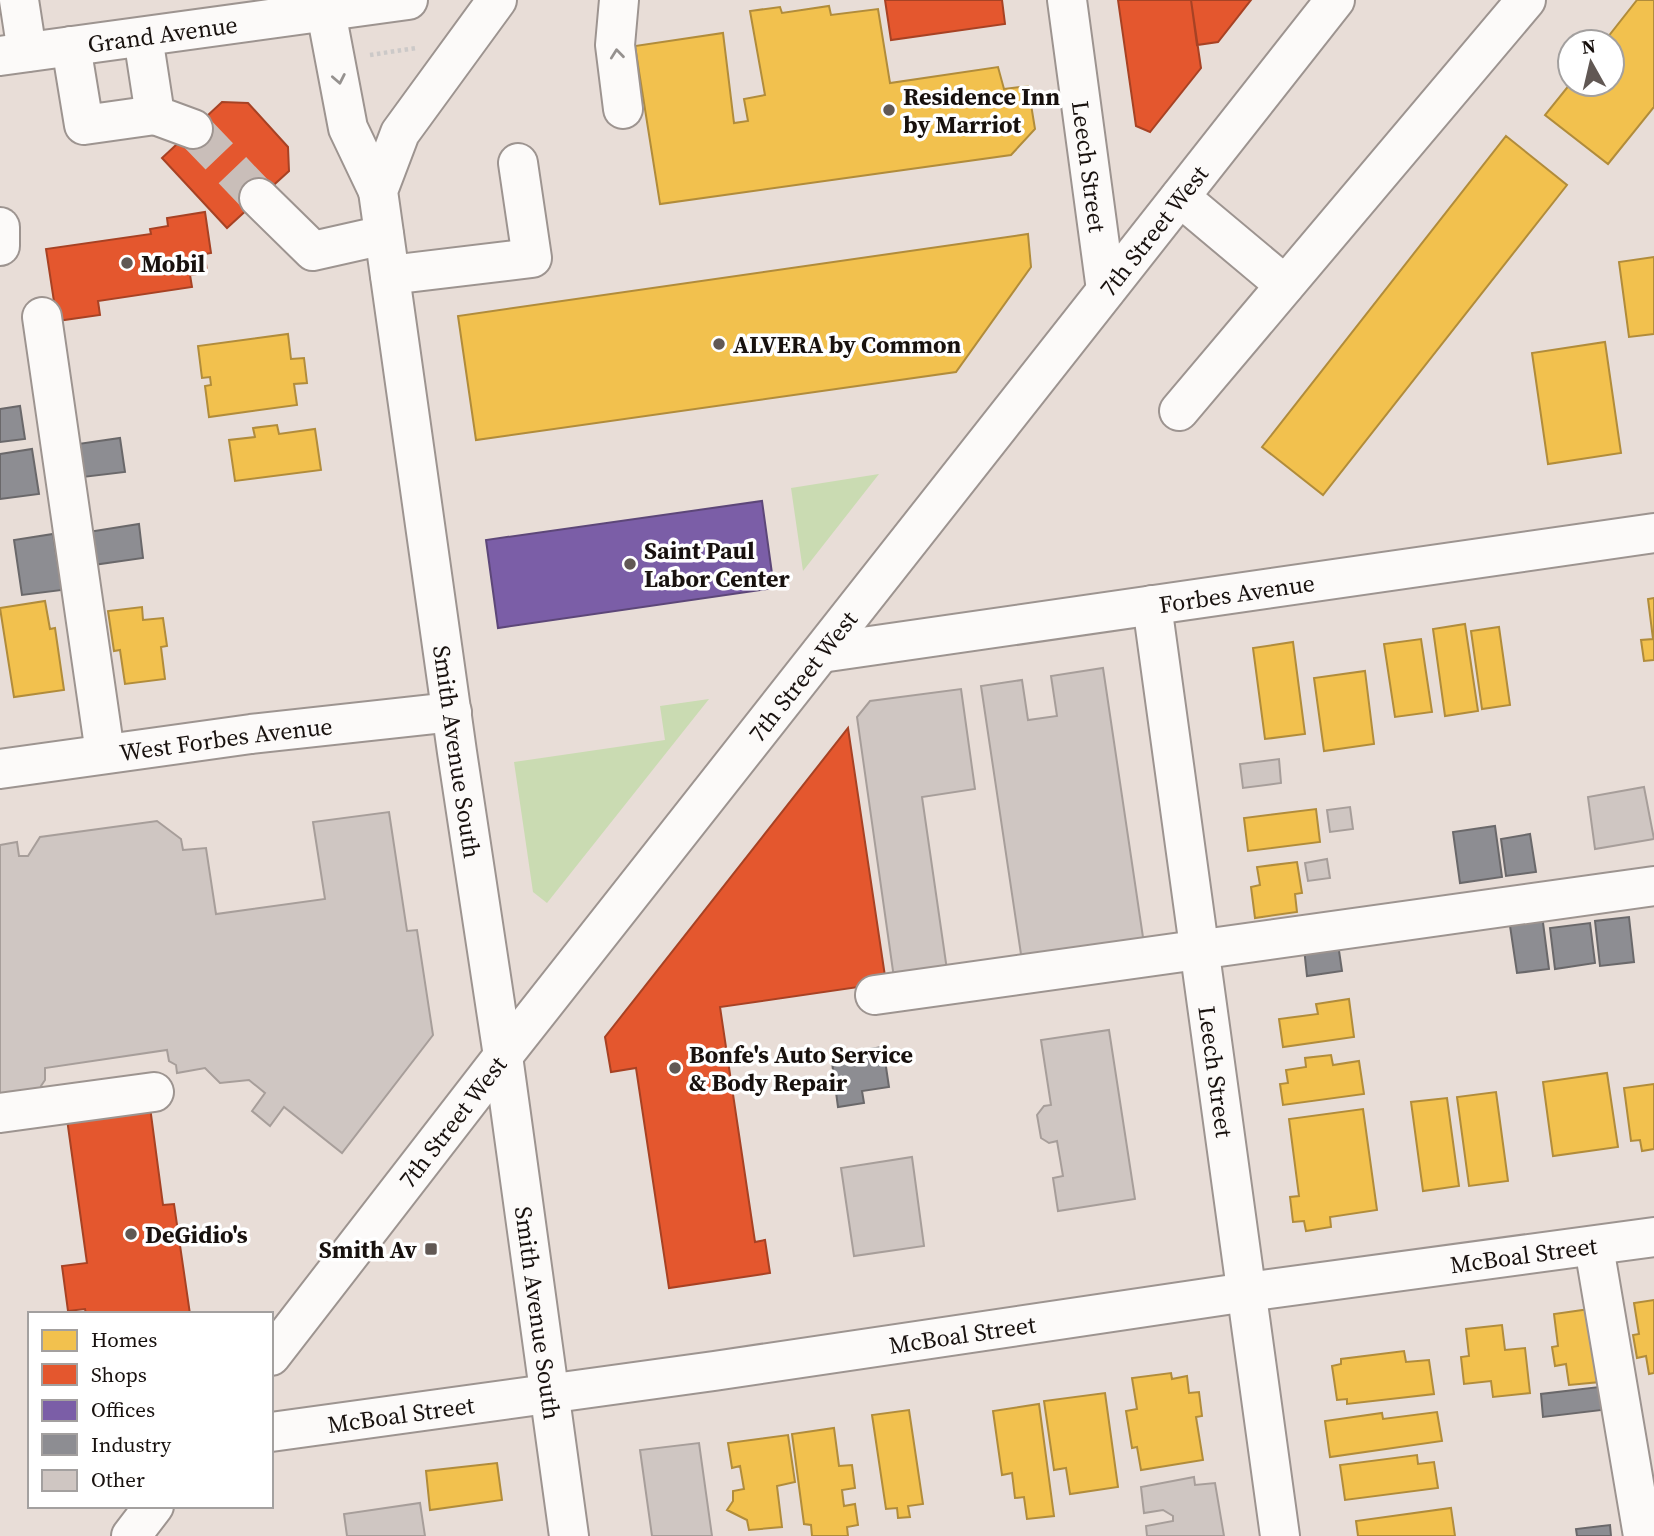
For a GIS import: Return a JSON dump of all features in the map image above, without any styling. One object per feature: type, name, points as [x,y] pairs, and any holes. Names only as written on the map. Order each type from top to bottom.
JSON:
[{"type":"main road","points":[[13,54],[19,0]]},
{"type":"main road","name":"Grand Avenue","points":[[13,54],[143,37],[304,10],[408,0]]},
{"type":"main road","name":"Smith Avenue South","points":[[498,0],[400,133],[378,191],[503,1056],[569,1536]]},
{"type":"main road","points":[[619,0],[615,45],[623,109]]},
{"type":"main road","name":"Leech Street","points":[[1067,0],[1106,290]]},
{"type":"main road","name":"7th Street West","points":[[273,1353],[503,1056],[1335,0]]},
{"type":"main road","points":[[1179,411],[1526,0]]},
{"type":"main road","points":[[304,10],[348,128],[378,191]]},
{"type":"main road","points":[[143,37],[155,115]]},
{"type":"main road","points":[[71,46],[84,125],[155,115],[193,129]]},
{"type":"main road","points":[[390,275],[532,258],[518,163]]},
{"type":"main road","points":[[1180,197],[1286,285]]},
{"type":"main road","points":[[259,198],[313,251],[384,235]]},
{"type":"main road","points":[[0,227],[0,246]]},
{"type":"main road","points":[[42,317],[105,753]]},
{"type":"main road","name":"Forbes Avenue","points":[[821,653],[1654,533]]},
{"type":"main road","name":"Leech Street","points":[[1152,605],[1280,1536]]},
{"type":"main road","name":"West Forbes Avenue","points":[[0,769],[301,727],[452,712]]},
{"type":"main road","points":[[875,995],[1654,886]]},
{"type":"main road","points":[[0,1113],[154,1092]]},
{"type":"main road","name":"McBoal Street","points":[[273,1432],[548,1395],[1247,1292],[1654,1237]]},
{"type":"main road","points":[[1594,1247],[1643,1536]]},
{"type":"main road","points":[[131,1536],[152,1508]]},
{"type":"path","points":[[358,57],[416,48]]},
{"type":"green space","points":[[879,474],[803,571],[791,488]]},
{"type":"green space","points":[[709,699],[547,903],[533,892],[514,762],[665,740],[660,706]]},
{"type":"building: Homes","points":[[1637,0],[1654,0],[1654,107],[1608,164],[1545,115],[1559,98],[1626,98],[1626,28],[1615,28]]},
{"type":"building: Homes","name":"Residence Inn by Marriot","points":[[829,6],[831,15],[878,9],[890,83],[998,67],[1004,89],[1028,86],[1035,129],[1011,155],[660,204],[635,46],[723,33],[734,123],[748,121],[744,99],[765,95],[750,11],[780,7],[782,13]]},
{"type":"building: Homes","points":[[1506,136],[1567,185],[1323,495],[1262,447]]},
{"type":"building: Homes","name":"ALVERA by Common","points":[[1028,234],[1031,267],[956,372],[476,440],[458,316]]},
{"type":"building: Homes","points":[[1654,257],[1654,334],[1629,337],[1619,262]]},
{"type":"building: Homes","points":[[288,334],[291,359],[304,358],[307,383],[294,384],[297,405],[209,417],[205,386],[211,385],[210,377],[202,378],[198,346]]},
{"type":"building: Homes","points":[[1605,342],[1621,453],[1548,464],[1532,353]]},
{"type":"building: Homes","points":[[277,425],[279,434],[315,429],[321,470],[235,481],[229,440],[255,437],[253,428]]},
{"type":"building: Homes","points":[[1654,598],[1654,660],[1644,661],[1641,640],[1653,639],[1648,599]]},
{"type":"building: Homes","points":[[45,601],[50,629],[55,628],[64,690],[14,697],[0,608]]},
{"type":"building: Homes","points":[[142,607],[143,620],[163,618],[167,646],[161,647],[165,679],[125,684],[120,650],[114,651],[108,611]]},
{"type":"building: Homes","points":[[1465,624],[1478,711],[1445,716],[1433,629]]},
{"type":"building: Homes","points":[[1499,627],[1510,705],[1482,709],[1471,631]]},
{"type":"building: Homes","points":[[1421,639],[1432,712],[1395,717],[1384,644]]},
{"type":"building: Homes","points":[[1293,642],[1305,734],[1265,739],[1253,648]]},
{"type":"building: Homes","points":[[1365,671],[1374,744],[1324,751],[1314,678]]},
{"type":"building: Homes","points":[[1316,809],[1320,842],[1248,851],[1244,818]]},
{"type":"building: Homes","points":[[1297,862],[1302,893],[1295,894],[1297,912],[1255,918],[1251,887],[1260,885],[1257,867]]},
{"type":"building: Homes","points":[[1349,999],[1354,1037],[1283,1047],[1279,1019],[1318,1014],[1316,1004]]},
{"type":"building: Homes","points":[[1331,1055],[1333,1065],[1359,1061],[1364,1094],[1283,1105],[1280,1084],[1288,1083],[1286,1070],[1306,1067],[1305,1058]]},
{"type":"building: Homes","points":[[1607,1073],[1618,1147],[1553,1156],[1543,1082]]},
{"type":"building: Homes","points":[[1654,1084],[1654,1149],[1642,1151],[1640,1140],[1631,1141],[1624,1088]]},
{"type":"building: Homes","points":[[1496,1092],[1508,1181],[1469,1186],[1457,1097]]},
{"type":"building: Homes","points":[[1447,1098],[1459,1186],[1423,1191],[1411,1102]]},
{"type":"building: Homes","points":[[1363,1109],[1377,1210],[1330,1217],[1331,1227],[1306,1231],[1304,1221],[1293,1222],[1290,1197],[1299,1196],[1289,1119]]},
{"type":"building: Homes","points":[[1654,1300],[1654,1373],[1649,1374],[1646,1356],[1637,1358],[1633,1335],[1639,1334],[1634,1303]]},
{"type":"building: Homes","points":[[1590,1309],[1600,1382],[1569,1385],[1566,1364],[1555,1366],[1552,1347],[1558,1346],[1554,1314]]},
{"type":"building: Homes","points":[[1502,1325],[1505,1350],[1525,1348],[1530,1393],[1493,1397],[1491,1381],[1464,1384],[1461,1357],[1469,1356],[1466,1329]]},
{"type":"building: Homes","points":[[1404,1351],[1406,1362],[1429,1360],[1434,1394],[1347,1404],[1347,1399],[1337,1400],[1332,1366],[1341,1364],[1341,1359]]},
{"type":"building: Homes","points":[[1171,1373],[1172,1379],[1187,1376],[1189,1393],[1199,1392],[1202,1416],[1196,1417],[1203,1460],[1141,1470],[1137,1447],[1132,1448],[1126,1411],[1137,1409],[1132,1378]]},
{"type":"building: Homes","points":[[1105,1393],[1118,1487],[1070,1494],[1066,1468],[1054,1470],[1044,1401]]},
{"type":"building: Homes","points":[[1039,1404],[1054,1516],[1027,1519],[1024,1497],[1015,1498],[1012,1473],[1002,1475],[993,1411]]},
{"type":"building: Homes","points":[[909,1410],[923,1504],[908,1506],[910,1517],[898,1518],[897,1508],[886,1509],[872,1415]]},
{"type":"building: Homes","points":[[1437,1412],[1442,1441],[1330,1457],[1325,1421],[1382,1413],[1383,1419]]},
{"type":"building: Homes","points":[[834,1428],[839,1466],[852,1465],[855,1488],[842,1490],[844,1506],[855,1504],[858,1525],[847,1527],[848,1536],[812,1536],[811,1525],[804,1524],[792,1434]]},
{"type":"building: Homes","points":[[788,1435],[795,1482],[777,1486],[782,1527],[749,1530],[747,1520],[727,1510],[733,1501],[733,1491],[744,1489],[740,1466],[732,1468],[728,1443]]},
{"type":"building: Homes","points":[[1417,1455],[1418,1464],[1434,1462],[1438,1488],[1345,1500],[1340,1465]]},
{"type":"building: Homes","points":[[497,1463],[502,1500],[430,1510],[426,1471]]},
{"type":"building: Homes","points":[[1451,1508],[1455,1536],[1358,1536],[1356,1521]]},
{"type":"building: Shops","points":[[885,0],[1002,0],[1005,24],[891,40]]},
{"type":"building: Shops","points":[[1118,0],[1191,0],[1201,68],[1150,132],[1136,126]]},
{"type":"building: Shops","points":[[1191,0],[1251,0],[1218,42],[1197,45]]},
{"type":"building: Shops","name":"Mobil","points":[[222,102],[248,103],[288,147],[289,171],[227,228],[162,158]]},
{"type":"building: Shops","name":"Mobil","points":[[205,212],[211,253],[205,254],[207,273],[190,275],[192,287],[98,301],[100,315],[57,321],[46,249],[151,234],[150,229],[168,226],[167,218]]},
{"type":"building: Shops","points":[[848,728],[886,983],[720,1007],[755,1242],[765,1240],[770,1273],[669,1288],[636,1068],[611,1072],[605,1037]]},
{"type":"building: Shops","name":"DeGidio's","points":[[150,1107],[163,1205],[174,1204],[190,1312],[86,1312],[85,1309],[68,1311],[62,1266],[87,1263],[67,1119]]},
{"type":"building: Offices","name":"Saint Paul Labor Center","points":[[762,501],[774,588],[498,628],[486,540]]},
{"type":"building: Industry","points":[[20,406],[25,439],[0,442],[0,409]]},
{"type":"building: Industry","points":[[120,438],[125,472],[83,477],[78,444]]},
{"type":"building: Industry","points":[[32,449],[39,494],[0,499],[0,454]]},
{"type":"building: Industry","points":[[139,524],[143,558],[93,565],[88,532]]},
{"type":"building: Industry","points":[[53,534],[62,590],[22,595],[14,540]]},
{"type":"building: Industry","points":[[1495,826],[1502,877],[1460,883],[1453,832]]},
{"type":"building: Industry","points":[[1530,834],[1536,872],[1506,876],[1501,839]]},
{"type":"building: Industry","points":[[1542,915],[1549,969],[1517,973],[1509,919]]},
{"type":"building: Industry","points":[[1629,917],[1634,962],[1600,966],[1595,921]]},
{"type":"building: Industry","points":[[1590,923],[1595,963],[1555,969],[1550,928]]},
{"type":"building: Industry","points":[[1338,944],[1342,971],[1307,976],[1304,948]]},
{"type":"building: Industry","points":[[883,1047],[889,1087],[862,1091],[864,1103],[838,1107],[831,1055]]},
{"type":"building: Industry","points":[[1599,1387],[1602,1410],[1543,1417],[1541,1394]]},
{"type":"building: Industry","points":[[1610,1525],[1611,1536],[1577,1536],[1576,1529]]},
{"type":"building: Other","points":[[1103,668],[1144,944],[1022,961],[981,686],[1022,680],[1028,720],[1057,716],[1051,676]]},
{"type":"building: Other","points":[[961,689],[975,789],[922,797],[947,970],[894,978],[857,717],[870,701]]},
{"type":"building: Other","points":[[1279,759],[1281,783],[1243,788],[1240,764]]},
{"type":"building: Other","points":[[1644,787],[1654,839],[1595,849],[1588,797]]},
{"type":"building: Other","points":[[1350,807],[1353,829],[1330,832],[1327,810]]},
{"type":"building: Other","points":[[389,812],[407,931],[417,930],[433,1035],[342,1153],[284,1107],[270,1126],[252,1111],[265,1093],[249,1080],[220,1083],[205,1068],[177,1073],[176,1065],[169,1061],[167,1050],[45,1068],[42,1094],[0,1099],[0,845],[17,842],[19,856],[28,856],[40,837],[157,821],[181,839],[183,850],[206,848],[216,914],[325,899],[313,822]]},
{"type":"building: Other","points":[[1327,859],[1330,878],[1308,881],[1305,863]]},
{"type":"building: Other","points":[[1109,1030],[1135,1199],[1058,1211],[1053,1178],[1063,1176],[1057,1141],[1049,1143],[1041,1138],[1037,1115],[1044,1106],[1051,1105],[1041,1040]]},
{"type":"building: Other","points":[[912,1157],[924,1246],[854,1256],[841,1168]]},
{"type":"building: Other","points":[[699,1443],[712,1536],[652,1536],[640,1450]]},
{"type":"building: Other","points":[[1194,1477],[1195,1485],[1215,1483],[1224,1536],[1147,1536],[1146,1526],[1173,1521],[1173,1516],[1163,1510],[1144,1513],[1141,1487]]},
{"type":"building: Other","points":[[420,1503],[425,1536],[347,1536],[344,1514]]},
{"type":"tunnel","points":[[193,129],[259,198]]},
{"type":"place","name":"Residence Inn by Marriot","points":[[889,110]]},
{"type":"place","name":"Mobil","points":[[127,263]]},
{"type":"place","name":"ALVERA by Common","points":[[719,344]]},
{"type":"place","name":"Saint Paul Labor Center","points":[[630,564]]},
{"type":"place","name":"Bonfe's Auto Service & Body Repair","points":[[675,1068]]},
{"type":"place","name":"DeGidio's","points":[[131,1234]]},
{"type":"place","name":"Smith Av","points":[[431,1249]]}]
